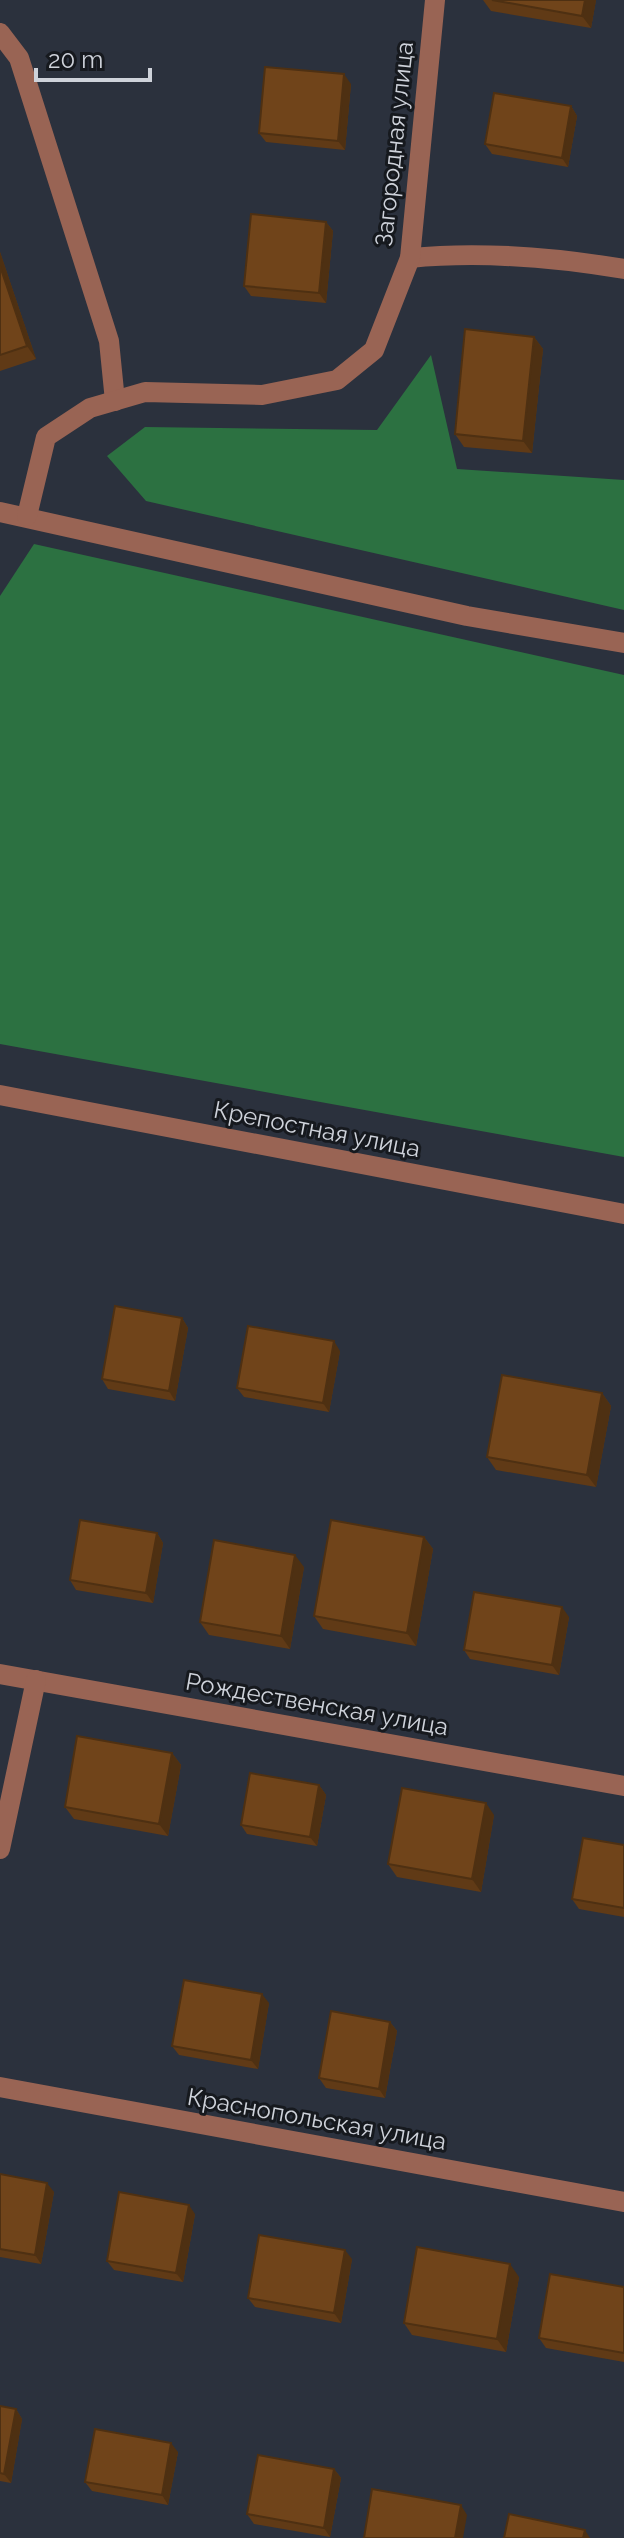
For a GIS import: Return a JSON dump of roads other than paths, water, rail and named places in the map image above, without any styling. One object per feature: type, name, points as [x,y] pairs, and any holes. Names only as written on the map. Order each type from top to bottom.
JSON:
[{"type":"street","name":"Загородная улица","points":[[27,516],[46,437],[90,408],[145,392],[262,395],[337,380],[374,350],[410,258],[435,0]]},
{"type":"street","points":[[0,33],[19,58],[109,341],[115,401]]},
{"type":"street","points":[[410,258],[460,253],[565,259],[624,269]]},
{"type":"street","points":[[0,512],[467,616],[624,643]]},
{"type":"street","name":"Крепостная улица","points":[[0,1095],[624,1214]]},
{"type":"street","name":"Рождественская улица","points":[[0,1674],[624,1786]]},
{"type":"street","points":[[0,1849],[36,1680]]},
{"type":"street","name":"Краснопольская улица","points":[[0,2087],[624,2202]]}]
